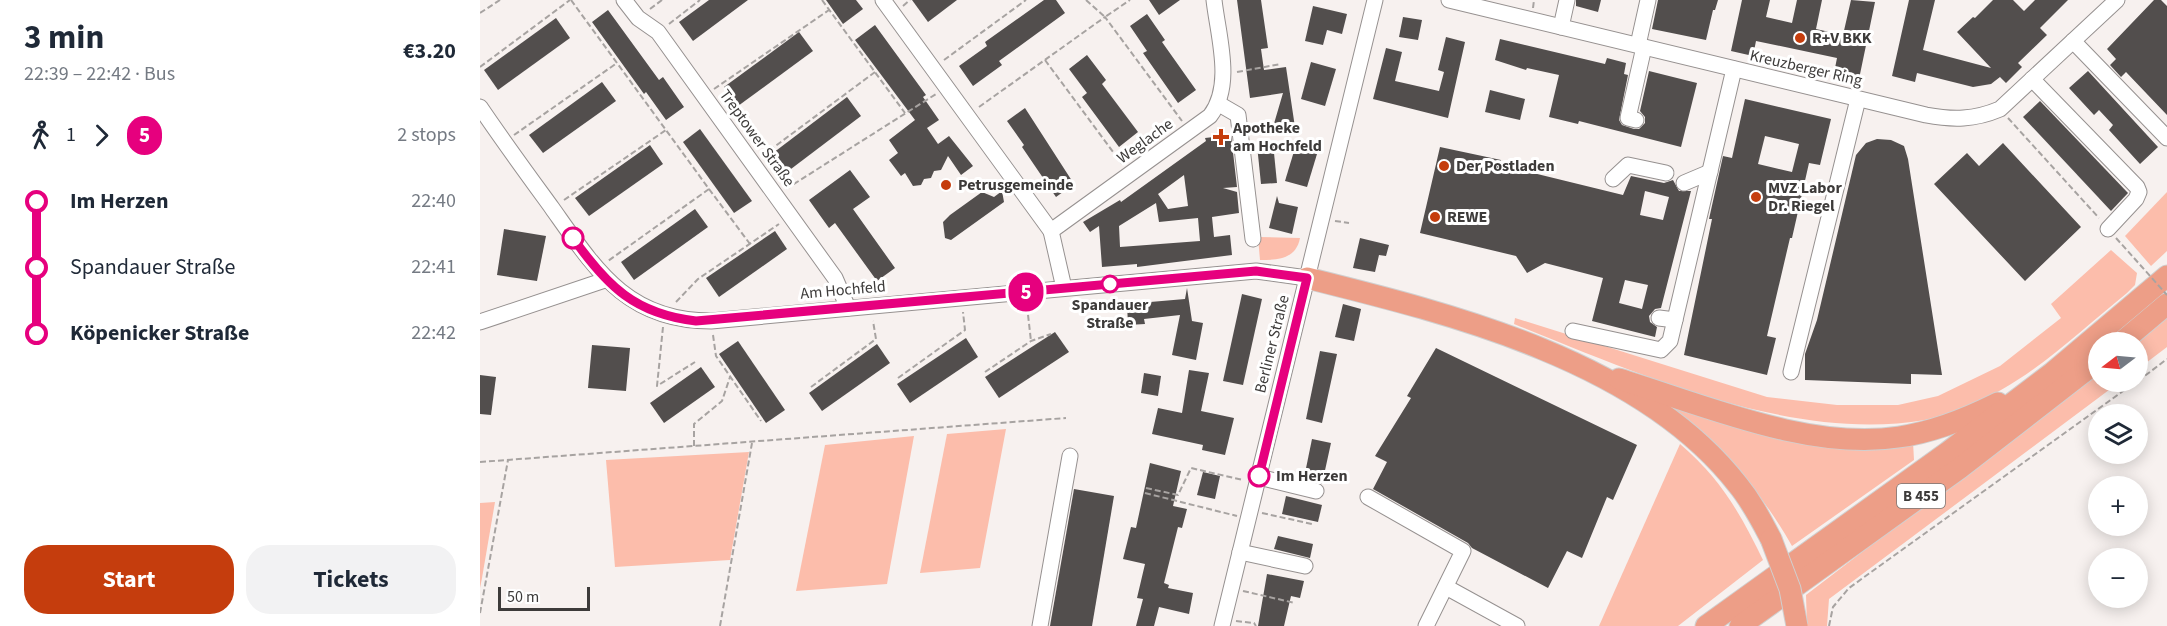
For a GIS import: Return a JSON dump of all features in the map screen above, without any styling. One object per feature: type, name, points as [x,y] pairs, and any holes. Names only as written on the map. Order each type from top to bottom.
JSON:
[{"type":"highway","name":"B 455","points":[[1706,626],[1939,459],[2052,373],[2167,276]]},
{"type":"highway","points":[[1307,278],[1468,321],[1581,367],[1819,438],[1858,440],[1898,437],[1950,424],[2001,402],[2052,373]]},
{"type":"highway","points":[[2134,332],[2167,304]]},
{"type":"highway","points":[[1581,367],[1645,404],[1702,446],[1738,484],[1754,506],[1772,539],[1790,589],[1797,626]]},
{"type":"highway","name":"B 455","points":[[1740,626],[1960,468],[2088,369]]},
{"type":"street","name":"Treptower Straße","points":[[624,0],[638,18],[658,32],[704,95],[836,278],[848,308]]},
{"type":"street","points":[[883,0],[1051,231],[1064,288]]},
{"type":"street","points":[[1214,0],[1224,85],[1219,104],[1238,115],[1253,239]]},
{"type":"street","name":"Berliner Straße","points":[[1223,623],[1374,0]]},
{"type":"street","name":"Kreuzberger Ring","points":[[1449,0],[1858,99],[1960,120],[1983,117],[2000,109],[2117,0]]},
{"type":"street","points":[[1561,27],[1567,0]]},
{"type":"street","points":[[1628,118],[1648,0]]},
{"type":"street","points":[[2073,41],[2167,138]]},
{"type":"street","points":[[1573,331],[1661,350],[1670,341],[1734,69]]},
{"type":"street","points":[[2032,79],[2137,187],[2139,192],[2136,199],[2108,229]]},
{"type":"street","points":[[1791,372],[1858,99]]},
{"type":"street","name":"Weglache","points":[[1051,231],[1210,116],[1219,104]]},
{"type":"street","name":"Am Hochfeld","points":[[480,107],[600,274],[631,300],[664,315],[711,321],[1256,271],[1307,278]]},
{"type":"street","points":[[1613,179],[1628,165],[1666,173]]},
{"type":"street","points":[[1684,183],[1710,172]]},
{"type":"street","points":[[480,321],[600,274]]},
{"type":"street","points":[[1659,318],[1675,320]]},
{"type":"street","points":[[1041,626],[1070,456]]},
{"type":"street","points":[[1258,480],[1316,490]]},
{"type":"street","points":[[1368,497],[1463,551],[1426,626]]},
{"type":"street","points":[[1240,552],[1305,566]]},
{"type":"street","points":[[1446,587],[1517,626]]},
{"type":"path","points":[[480,13],[500,0]]},
{"type":"path","points":[[480,67],[571,0],[750,244]]},
{"type":"path","points":[[658,32],[700,0]]},
{"type":"path","points":[[822,0],[905,113]]},
{"type":"path","points":[[933,69],[1026,0]]},
{"type":"path","points":[[1086,0],[1105,17],[1175,112]]},
{"type":"path","points":[[967,116],[1130,0]]},
{"type":"path","points":[[704,95],[829,10]]},
{"type":"path","points":[[1044,60],[1116,156]]},
{"type":"path","points":[[504,141],[617,63]]},
{"type":"path","points":[[1222,75],[1281,64]]},
{"type":"path","points":[[753,163],[875,72]]},
{"type":"path","points":[[776,195],[946,87]]},
{"type":"path","points":[[2000,109],[2167,295]]},
{"type":"path","points":[[552,208],[666,130]]},
{"type":"path","points":[[600,274],[709,189]]},
{"type":"path","points":[[695,362],[657,386],[664,315],[698,279],[791,216]]},
{"type":"path","points":[[1026,292],[1031,341]]},
{"type":"path","points":[[898,378],[965,330],[962,297]]},
{"type":"path","points":[[811,387],[876,339],[870,306]]},
{"type":"path","points":[[711,321],[716,356],[761,421]]},
{"type":"path","points":[[985,372],[1031,341],[1051,334]]},
{"type":"path","points":[[2148,373],[2167,359]]},
{"type":"path","points":[[694,446],[694,424],[723,401],[730,377]]},
{"type":"path","points":[[1829,626],[1833,607],[1850,588],[2122,392]]},
{"type":"path","points":[[480,462],[1066,418]]},
{"type":"path","points":[[720,626],[752,442]]},
{"type":"path","points":[[480,613],[508,460]]},
{"type":"path","points":[[1146,488],[1178,495],[1191,468],[1258,480]]},
{"type":"path","points":[[1145,494],[1249,515],[1312,524]]},
{"type":"path","points":[[480,575],[487,574]]},
{"type":"path","points":[[1231,589],[1295,603]]},
{"type":"path","points":[[1223,623],[1254,623],[1256,626]]},
{"type":"shaded area","points":[[2167,192],[2167,251],[2151,266],[2125,236]]},
{"type":"shaded area","points":[[1258,237],[1300,238],[1295,250],[1285,257],[1260,260]]},
{"type":"shaded area","points":[[2111,250],[2137,273],[2135,285],[2127,293],[2050,357],[2018,380],[1964,408],[1925,420],[1874,424],[1821,422],[1768,413],[1662,382],[1514,324],[1515,318],[1767,397],[1837,405],[1898,405],[1938,396],[2000,366],[2061,318],[2051,304]]},
{"type":"shaded area","points":[[2167,318],[2167,347],[2148,361],[2148,333]]},
{"type":"shaded area","points":[[2088,379],[2088,392],[2106,392],[1829,599],[1827,626],[1807,626],[1806,595]]},
{"type":"shaded area","points":[[1659,400],[1752,431],[1816,445],[1848,449],[1880,448],[1913,442],[1914,460],[1792,546],[1749,483],[1717,449]]},
{"type":"shaded area","points":[[1006,429],[980,568],[920,573],[947,434]]},
{"type":"shaded area","points":[[914,436],[887,584],[796,591],[825,445]]},
{"type":"shaded area","points":[[1680,444],[1718,484],[1746,527],[1763,560],[1678,626],[1599,626]]},
{"type":"shaded area","points":[[749,452],[730,560],[615,567],[606,460]]},
{"type":"shaded area","points":[[495,502],[482,578],[480,588],[480,503]]},
{"type":"building","points":[[709,0],[748,0],[693,41],[679,22]]},
{"type":"building","points":[[826,0],[856,0],[863,9],[843,24]]},
{"type":"building","points":[[912,0],[957,0],[928,22]]},
{"type":"building","points":[[1044,0],[1056,0],[1065,13],[999,61],[1002,65],[973,86],[959,66],[987,46],[985,42]]},
{"type":"building","points":[[1149,0],[1180,0],[1159,15]]},
{"type":"building","points":[[1237,0],[1261,0],[1268,48],[1261,49],[1264,70],[1286,67],[1296,134],[1273,127],[1283,93],[1250,98]]},
{"type":"building","points":[[1576,0],[1601,0],[1598,12],[1576,6]]},
{"type":"building","points":[[1658,0],[1718,0],[1713,10],[1706,40],[1652,29]]},
{"type":"building","name":"R+V BKK","points":[[1742,0],[1770,0],[1766,17],[1792,23],[1797,0],[1822,0],[1816,29],[1843,35],[1851,0],[1875,2],[1859,79],[1834,73],[1837,58],[1756,41],[1753,56],[1731,51]]},
{"type":"building","points":[[1909,0],[1935,0],[1923,50],[1991,68],[1957,32],[1973,17],[1975,18],[1993,0],[2013,0],[2024,11],[2035,0],[2068,0],[2040,28],[2047,35],[2018,63],[2022,67],[2006,83],[2000,77],[1991,84],[1973,87],[1917,73],[1915,82],[1892,76]]},
{"type":"building","points":[[2154,0],[2161,0],[2167,6],[2167,115],[2126,72],[2121,77],[2110,65],[2116,59],[2107,49]]},
{"type":"building","points":[[1313,6],[1347,14],[1342,34],[1327,30],[1323,45],[1305,41]]},
{"type":"building","points":[[608,10],[659,80],[663,77],[684,107],[666,120],[646,92],[644,94],[592,22]]},
{"type":"building","points":[[1147,14],[1165,40],[1162,42],[1196,90],[1178,103],[1143,53],[1147,51],[1130,26]]},
{"type":"building","points":[[1403,17],[1422,20],[1418,40],[1399,37]]},
{"type":"building","points":[[556,18],[570,38],[498,90],[484,70]]},
{"type":"building","points":[[875,25],[926,95],[923,97],[939,120],[927,128],[938,144],[949,136],[973,166],[961,175],[948,156],[941,170],[934,171],[931,178],[924,179],[921,185],[913,186],[905,173],[901,176],[889,160],[898,153],[889,140],[915,120],[855,40]]},
{"type":"building","points":[[799,32],[813,51],[738,106],[724,87]]},
{"type":"building","points":[[1446,37],[1465,42],[1448,118],[1373,99],[1386,48],[1402,52],[1395,81],[1439,91],[1444,72],[1438,70]]},
{"type":"building","points":[[1500,39],[1605,64],[1607,58],[1626,63],[1624,74],[1628,75],[1619,120],[1622,125],[1634,129],[1639,129],[1645,123],[1645,117],[1640,111],[1649,71],[1697,83],[1681,147],[1579,121],[1578,124],[1549,117],[1559,75],[1527,68],[1526,70],[1495,60]]},
{"type":"building","points":[[1087,55],[1106,80],[1102,84],[1138,132],[1119,147],[1082,97],[1087,93],[1069,69]]},
{"type":"building","points":[[1311,62],[1336,69],[1325,106],[1301,99]]},
{"type":"building","points":[[2088,71],[2158,147],[2140,164],[2109,130],[2113,125],[2099,110],[2094,115],[2069,88]]},
{"type":"building","points":[[602,82],[616,101],[543,153],[529,135]]},
{"type":"building","points":[[1490,90],[1525,99],[1520,120],[1485,112]]},
{"type":"building","points":[[847,97],[861,116],[787,172],[773,153]]},
{"type":"building","points":[[1745,99],[1831,119],[1820,165],[1809,163],[1792,238],[1790,238],[1767,336],[1776,338],[1767,375],[1684,355],[1723,156],[1732,158]],"holes":[[[1765,136],[1799,144],[1792,172],[1758,164]]]},
{"type":"building","points":[[2040,101],[2128,193],[2111,211],[2023,117]]},
{"type":"building","points":[[1025,108],[1074,184],[1056,197],[1007,121]]},
{"type":"building","points":[[700,129],[752,201],[734,213],[683,142]]},
{"type":"building","points":[[1231,135],[1237,187],[1223,188],[1237,192],[1239,213],[1212,217],[1214,237],[1230,235],[1232,255],[1137,267],[1137,264],[1102,267],[1099,226],[1090,232],[1083,222],[1120,200],[1121,202],[1206,141],[1205,138]],"holes":[[[1184,175],[1188,206],[1168,209],[1158,194]],[[1156,203],[1159,222],[1198,218],[1200,241],[1120,247],[1119,226]]]},
{"type":"building","points":[[1877,139],[1891,140],[1904,146],[1908,159],[1942,375],[1911,374],[1911,384],[1805,380],[1805,354],[1817,320],[1856,155],[1866,143]]},
{"type":"building","points":[[1273,143],[1277,183],[1261,184],[1257,145]]},
{"type":"building","points":[[2003,143],[2081,227],[2025,281],[1934,184],[1967,153],[1979,166]]},
{"type":"building","points":[[650,145],[663,164],[589,216],[575,198]]},
{"type":"building","points":[[1440,147],[1501,160],[1500,165],[1623,195],[1631,176],[1664,183],[1673,180],[1679,191],[1691,191],[1661,308],[1655,309],[1649,316],[1650,322],[1657,327],[1655,337],[1592,321],[1603,278],[1545,263],[1527,273],[1516,256],[1420,233]],"holes":[[[1645,191],[1669,197],[1663,220],[1640,215]],[[1625,280],[1648,285],[1642,309],[1619,303]]]},
{"type":"building","points":[[1295,148],[1317,154],[1307,187],[1285,181]]},
{"type":"building","points":[[850,170],[870,197],[853,209],[895,268],[877,281],[835,223],[829,228],[809,200]]},
{"type":"building","points":[[1002,191],[1004,202],[951,240],[945,238],[943,222],[950,215],[982,192],[994,197]]},
{"type":"building","points":[[1277,196],[1279,203],[1298,207],[1292,234],[1269,228]]},
{"type":"building","points":[[695,209],[708,227],[634,280],[621,262]]},
{"type":"building","points":[[504,229],[546,236],[537,281],[497,275]]},
{"type":"building","points":[[775,231],[787,249],[719,297],[706,278]]},
{"type":"building","points":[[1360,238],[1389,245],[1386,256],[1379,255],[1375,272],[1353,268]]},
{"type":"building","points":[[1187,288],[1192,321],[1203,323],[1196,360],[1172,355],[1180,315],[1144,319],[1145,324],[1128,325],[1127,304],[1185,299]]},
{"type":"building","points":[[1242,294],[1262,299],[1243,385],[1223,381]]},
{"type":"building","points":[[1343,304],[1361,309],[1354,341],[1335,337]]},
{"type":"building","points":[[1055,332],[1069,352],[999,398],[985,377]]},
{"type":"building","points":[[966,338],[978,357],[910,403],[897,384]]},
{"type":"building","points":[[738,341],[785,410],[766,423],[719,354]]},
{"type":"building","points":[[877,344],[890,363],[822,411],[809,393]]},
{"type":"building","points":[[592,345],[630,348],[626,391],[588,388]]},
{"type":"building","points":[[1436,348],[1637,445],[1613,500],[1607,497],[1582,558],[1567,551],[1548,588],[1472,548],[1468,543],[1373,489],[1387,462],[1375,456],[1411,398],[1407,396]]},
{"type":"building","points":[[1320,351],[1337,354],[1322,423],[1306,419]]},
{"type":"building","points":[[701,367],[715,387],[664,423],[650,403]]},
{"type":"building","points":[[1189,370],[1209,373],[1201,411],[1234,418],[1225,455],[1202,450],[1203,445],[1152,434],[1158,408],[1182,413]]},
{"type":"building","points":[[1144,373],[1161,376],[1158,396],[1141,393]]},
{"type":"building","points":[[480,375],[496,377],[491,415],[480,414]]},
{"type":"building","points":[[1312,439],[1331,443],[1322,484],[1304,478]]},
{"type":"building","points":[[1150,463],[1181,471],[1173,506],[1187,509],[1182,528],[1178,527],[1164,583],[1169,585],[1168,588],[1193,593],[1189,614],[1159,607],[1154,626],[1136,626],[1143,599],[1137,598],[1145,564],[1123,559],[1131,527],[1136,528]]},
{"type":"building","points":[[1203,472],[1220,476],[1215,499],[1197,495]]},
{"type":"building","points":[[1074,489],[1114,496],[1092,626],[1050,626]]},
{"type":"building","points":[[1286,496],[1322,505],[1318,522],[1282,514]]},
{"type":"building","points":[[1278,536],[1313,544],[1310,558],[1274,549]]},
{"type":"building","points":[[1267,574],[1304,581],[1300,598],[1291,596],[1284,626],[1258,626]]},
{"type":"bus line","name":"5","points":[[573,238],[593,266],[616,290],[645,308],[679,319],[696,321],[1256,271],[1307,278],[1259,476]]},
{"type":"place","name":"R+V BKK","points":[[1800,38]]},
{"type":"place","name":"Apotheke am Hochfeld","points":[[1221,137]]},
{"type":"place","name":"Der Postladen","points":[[1444,166]]},
{"type":"place","name":"Petrusgemeinde","points":[[946,185]]},
{"type":"place","name":"MVZ Labor Dr. Riegel","points":[[1756,197]]},
{"type":"place","name":"REWE","points":[[1435,217]]},
{"type":"place","name":"Spandauer Straße","points":[[1110,284]]},
{"type":"place","name":"Im Herzen","points":[[1259,476]]}]
